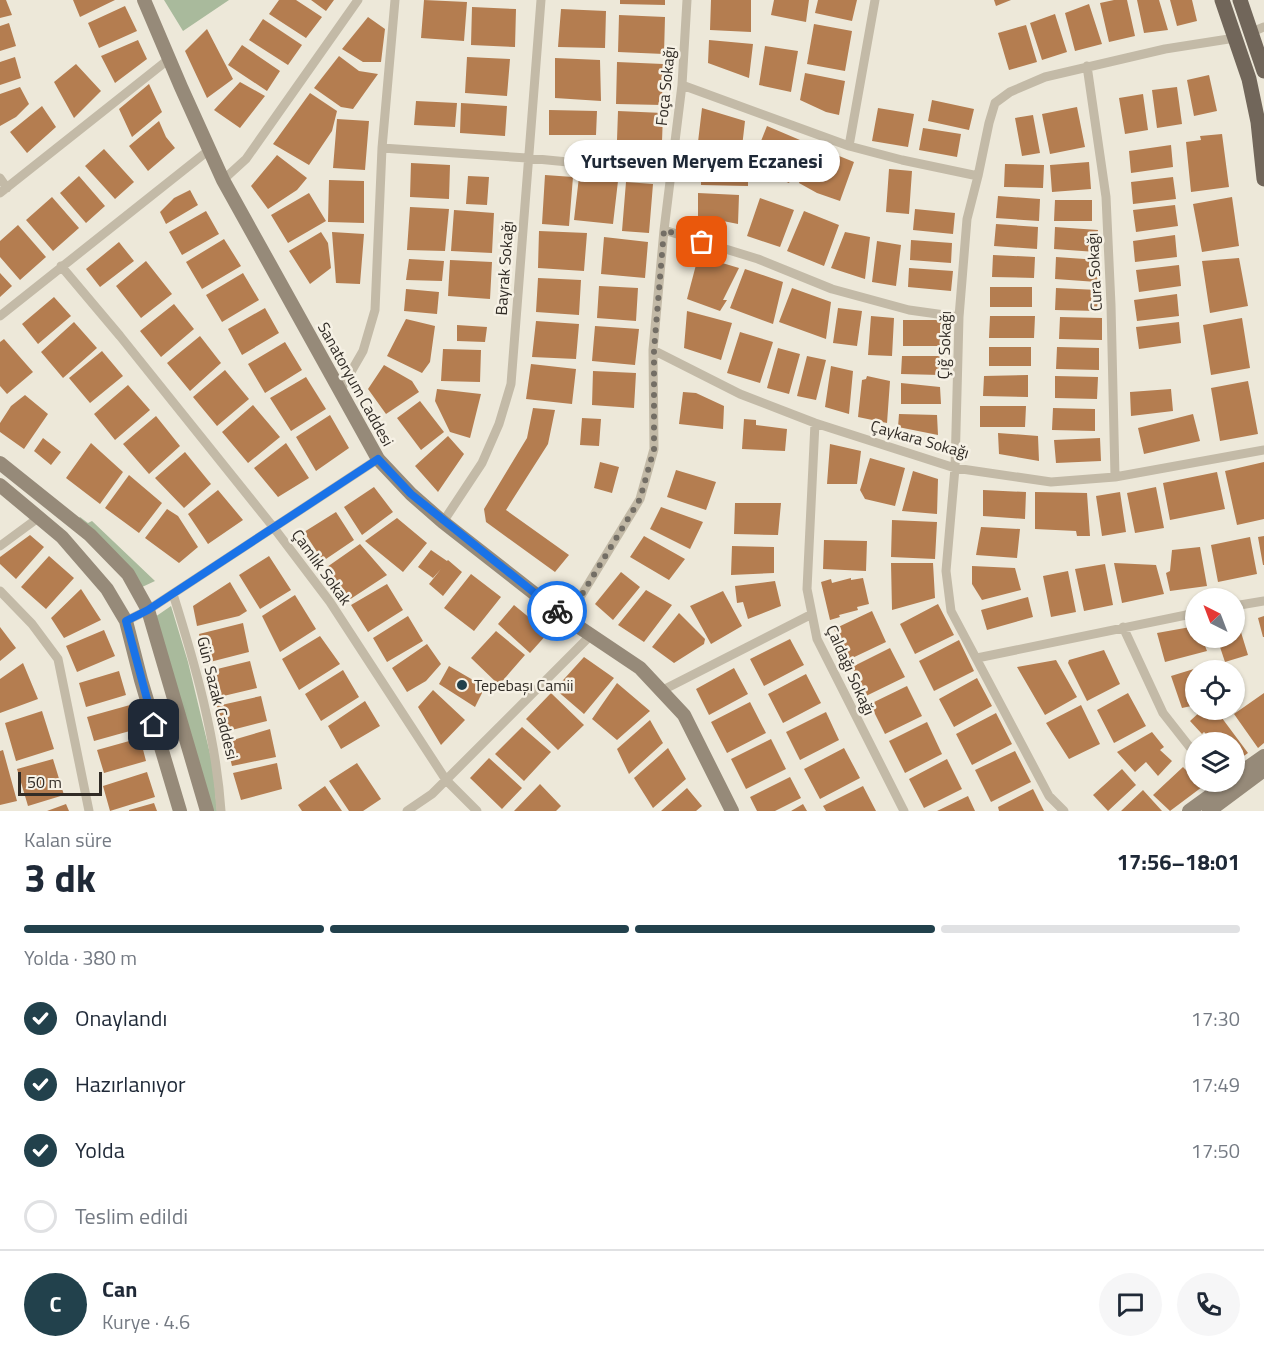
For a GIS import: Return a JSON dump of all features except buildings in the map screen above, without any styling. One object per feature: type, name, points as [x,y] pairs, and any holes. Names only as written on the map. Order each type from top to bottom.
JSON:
[{"type":"main road","name":"Sanatoryum Caddesi","points":[[144,0],[223,180],[378,459],[411,494],[443,522],[567,619],[640,668],[684,715],[730,810]]},
{"type":"main road","points":[[1222,0],[1249,79],[1258,122],[1264,179]]},
{"type":"main road","points":[[1240,0],[1258,29],[1264,71]]},
{"type":"main road","points":[[0,463],[90,534],[128,574],[148,610],[207,811]]},
{"type":"main road","points":[[0,486],[62,537],[107,589],[126,621],[180,811]]},
{"type":"main road","points":[[1245,769],[1264,756]]},
{"type":"main road","points":[[1209,811],[1264,770]]},
{"type":"main road","points":[[1189,811],[1211,792]]},
{"type":"street","points":[[223,180],[246,159],[358,0]]},
{"type":"street","points":[[340,391],[363,351],[375,310],[382,148],[395,0]]},
{"type":"street","name":"Bayrak Sokağı","points":[[443,522],[482,463],[499,424],[511,384],[541,0]]},
{"type":"street","name":"Foça Sokağı","points":[[567,619],[640,499],[654,449],[654,350],[670,172],[682,85],[687,0]]},
{"type":"street","points":[[849,146],[875,0]]},
{"type":"street","name":"Çığ Sokağı","points":[[1064,811],[1049,796],[951,611],[946,571],[955,468],[959,317],[967,219],[995,103],[1010,92],[1045,77],[1088,66],[1165,49],[1235,38]]},
{"type":"street","points":[[0,178],[3,190],[169,59]]},
{"type":"street","name":"Cura Sokağı","points":[[1088,66],[1106,197],[1115,477]]},
{"type":"street","points":[[682,85],[849,146],[978,176]]},
{"type":"street","points":[[382,148],[527,158],[670,172]]},
{"type":"street","points":[[0,316],[209,150]]},
{"type":"street","points":[[664,230],[758,259],[832,289],[909,310],[959,317]]},
{"type":"street","name":"Çamlık Sokak","points":[[61,266],[274,528],[330,602],[446,780],[477,811]]},
{"type":"street","name":"Çaykara Sokağı","points":[[654,350],[740,394],[815,423],[955,468],[1052,482],[1115,477],[1264,450]]},
{"type":"street","name":"Çaldağı Sokağı","points":[[815,423],[807,589],[812,614],[818,639],[904,811]]},
{"type":"street","points":[[126,621],[173,594],[378,459]]},
{"type":"street","points":[[0,546],[38,518]]},
{"type":"street","points":[[0,591],[32,624],[58,658],[89,811]]},
{"type":"street","name":"Gün Sazak Caddesi","points":[[173,594],[192,654],[218,771],[221,811]]},
{"type":"street","points":[[1245,604],[1264,601]]},
{"type":"street","points":[[662,691],[812,614]]},
{"type":"street","points":[[977,658],[1185,615]]},
{"type":"street","points":[[1123,627],[1163,712],[1185,741]]},
{"type":"street","points":[[406,811],[432,794],[591,634]]},
{"type":"green space","points":[[164,0],[229,0],[183,31]]},
{"type":"green space","points":[[80,517],[88,523],[92,521],[155,581],[140,588],[78,519]]},
{"type":"green space","points":[[171,606],[188,662],[213,766],[217,811],[212,811],[155,617]]},
{"type":"way so far","points":[[557,611],[567,619],[640,499],[654,449],[654,350],[664,230],[702,242]]},
{"type":"place","name":"Yurtseven Meryem Eczanesi","points":[[702,242]]},
{"type":"place","name":"Tepebaşı Camii","points":[[462,685]]},
{"type":"route","points":[[154,725],[126,621],[148,610],[378,459],[411,494],[443,522],[557,611]]}]
